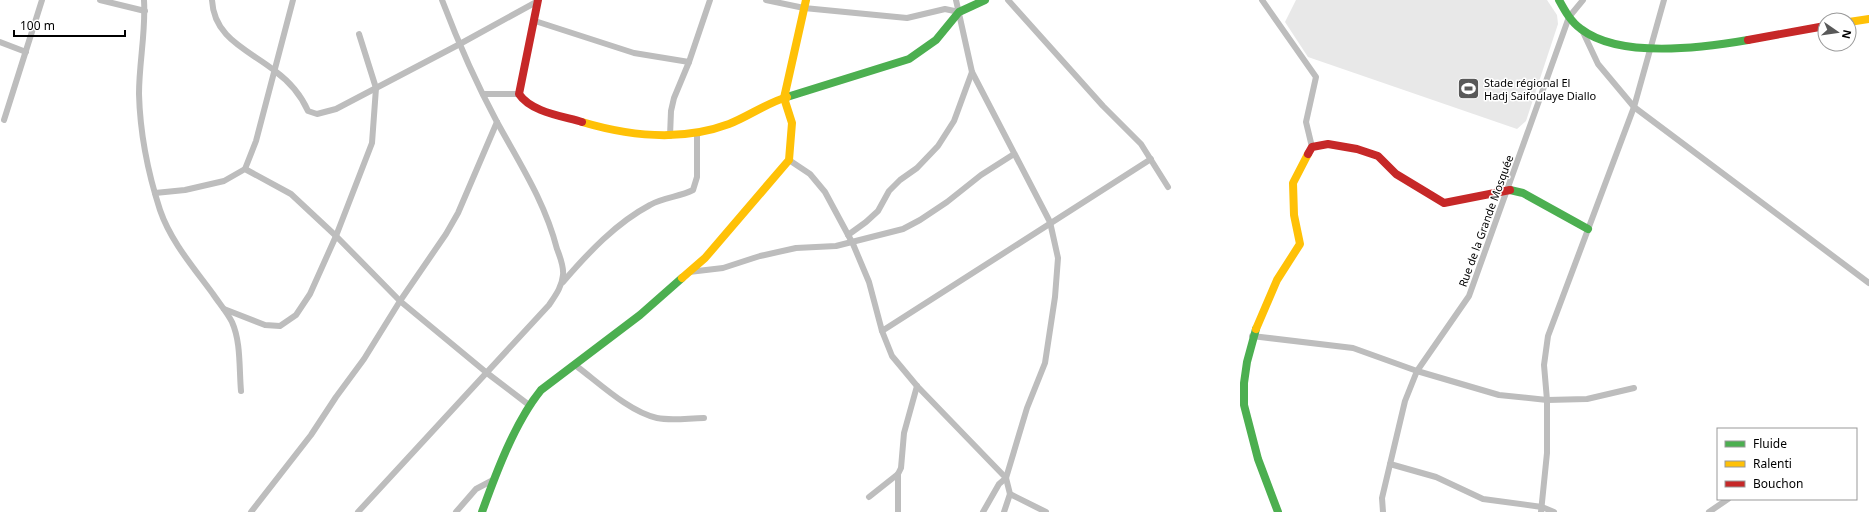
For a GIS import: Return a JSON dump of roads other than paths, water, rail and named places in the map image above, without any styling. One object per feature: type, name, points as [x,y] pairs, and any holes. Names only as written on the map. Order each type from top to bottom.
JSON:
[{"type":"street","points":[[4,120],[42,0]]},
{"type":"street","points":[[100,0],[145,11]]},
{"type":"street","points":[[144,0],[145,11],[139,93],[141,122],[148,164],[155,193],[167,227],[174,241],[232,322],[238,342],[241,391]]},
{"type":"street","points":[[212,0],[216,19],[224,33],[234,42],[276,71],[298,93],[308,111],[317,114],[336,109],[458,45],[538,0]]},
{"type":"street","points":[[155,193],[185,190],[224,181],[245,169],[256,141],[276,71],[293,0]]},
{"type":"street","points":[[442,0],[458,45],[497,122],[540,200],[553,234],[562,267],[562,283]]},
{"type":"street","points":[[538,0],[535,21],[519,94],[523,100],[542,110],[596,126],[650,135],[670,136],[697,134],[729,124],[784,98],[909,59],[936,40],[958,12],[984,0]]},
{"type":"street","points":[[670,136],[673,105],[679,84],[689,62],[710,0]]},
{"type":"street","points":[[766,0],[907,18],[945,9],[958,12]]},
{"type":"street","points":[[956,0],[972,72],[1050,222],[1058,258],[1055,297],[1044,362],[1027,408],[1006,478],[1007,488],[1010,494],[1046,512]]},
{"type":"street","points":[[1008,0],[1103,106],[1141,144],[1168,187]]},
{"type":"street","points":[[1262,0],[1316,77],[1306,122],[1312,147],[1293,183],[1294,215],[1300,244],[1280,273],[1252,336],[1244,385],[1244,406],[1256,455],[1278,512]]},
{"type":"street","points":[[1559,0],[1569,17],[1582,30],[1598,40],[1621,47],[1650,49],[1708,46],[1817,27]]},
{"type":"street","name":"Rue de la Grande Mosquée","points":[[1383,512],[1382,498],[1405,401],[1417,371],[1469,296],[1569,17],[1583,0]]},
{"type":"street","points":[[1541,510],[1547,453],[1547,400],[1544,364],[1548,336],[1634,107],[1664,0]]},
{"type":"street","points":[[482,512],[493,480],[529,405],[541,390],[640,315],[689,272],[704,258],[789,160],[792,123],[784,98],[806,4]]},
{"type":"street","points":[[1857,21],[1869,19]]},
{"type":"street","points":[[535,21],[634,52],[689,62]]},
{"type":"street","points":[[1582,30],[1598,64],[1634,107],[1869,283]]},
{"type":"street","points":[[224,309],[273,327],[280,326],[288,322],[296,315],[310,294],[336,236],[372,143],[376,88],[359,34]]},
{"type":"street","points":[[0,42],[26,52]]},
{"type":"street","points":[[848,235],[878,211],[889,191],[900,180],[917,168],[938,146],[954,121],[972,72]]},
{"type":"street","points":[[483,94],[519,94]]},
{"type":"street","points":[[251,512],[310,435],[364,359],[400,301],[446,234],[458,212],[497,122]]},
{"type":"street","points":[[358,512],[549,305],[562,283],[586,255],[623,223],[649,205],[670,196],[687,193],[693,190],[697,177],[697,134]]},
{"type":"street","points":[[1312,147],[1328,144],[1358,149],[1378,156],[1396,174],[1444,203],[1508,189],[1523,193],[1588,229]]},
{"type":"street","points":[[689,272],[723,268],[760,256],[796,248],[826,247],[887,234],[903,229],[920,220],[947,202],[981,175],[1014,154]]},
{"type":"street","points":[[789,160],[810,174],[824,192],[848,235],[869,282],[882,331],[892,356],[917,386],[1006,478]]},
{"type":"street","points":[[882,331],[1050,222],[1151,160]]},
{"type":"street","points":[[245,169],[291,194],[336,236],[400,301],[486,373],[529,405]]},
{"type":"street","points":[[1252,336],[1353,348],[1417,371],[1499,395],[1547,400],[1587,399],[1634,388]]},
{"type":"street","points":[[575,365],[629,405],[650,416],[659,418],[704,418]]},
{"type":"street","points":[[898,512],[898,474],[904,432],[917,386]]},
{"type":"street","points":[[1390,464],[1436,477],[1483,499],[1554,512]]},
{"type":"street","points":[[870,497],[898,474]]},
{"type":"street","points":[[983,512],[999,484],[1006,478]]},
{"type":"street","points":[[456,512],[476,489],[493,480]]},
{"type":"street","points":[[1004,512],[1010,494]]},
{"type":"street","points":[[1709,512],[1727,500]]},
{"type":"place","name":"Stade régional El Hadj Saifoulaye Diallo","points":[[1468,89]]}]
